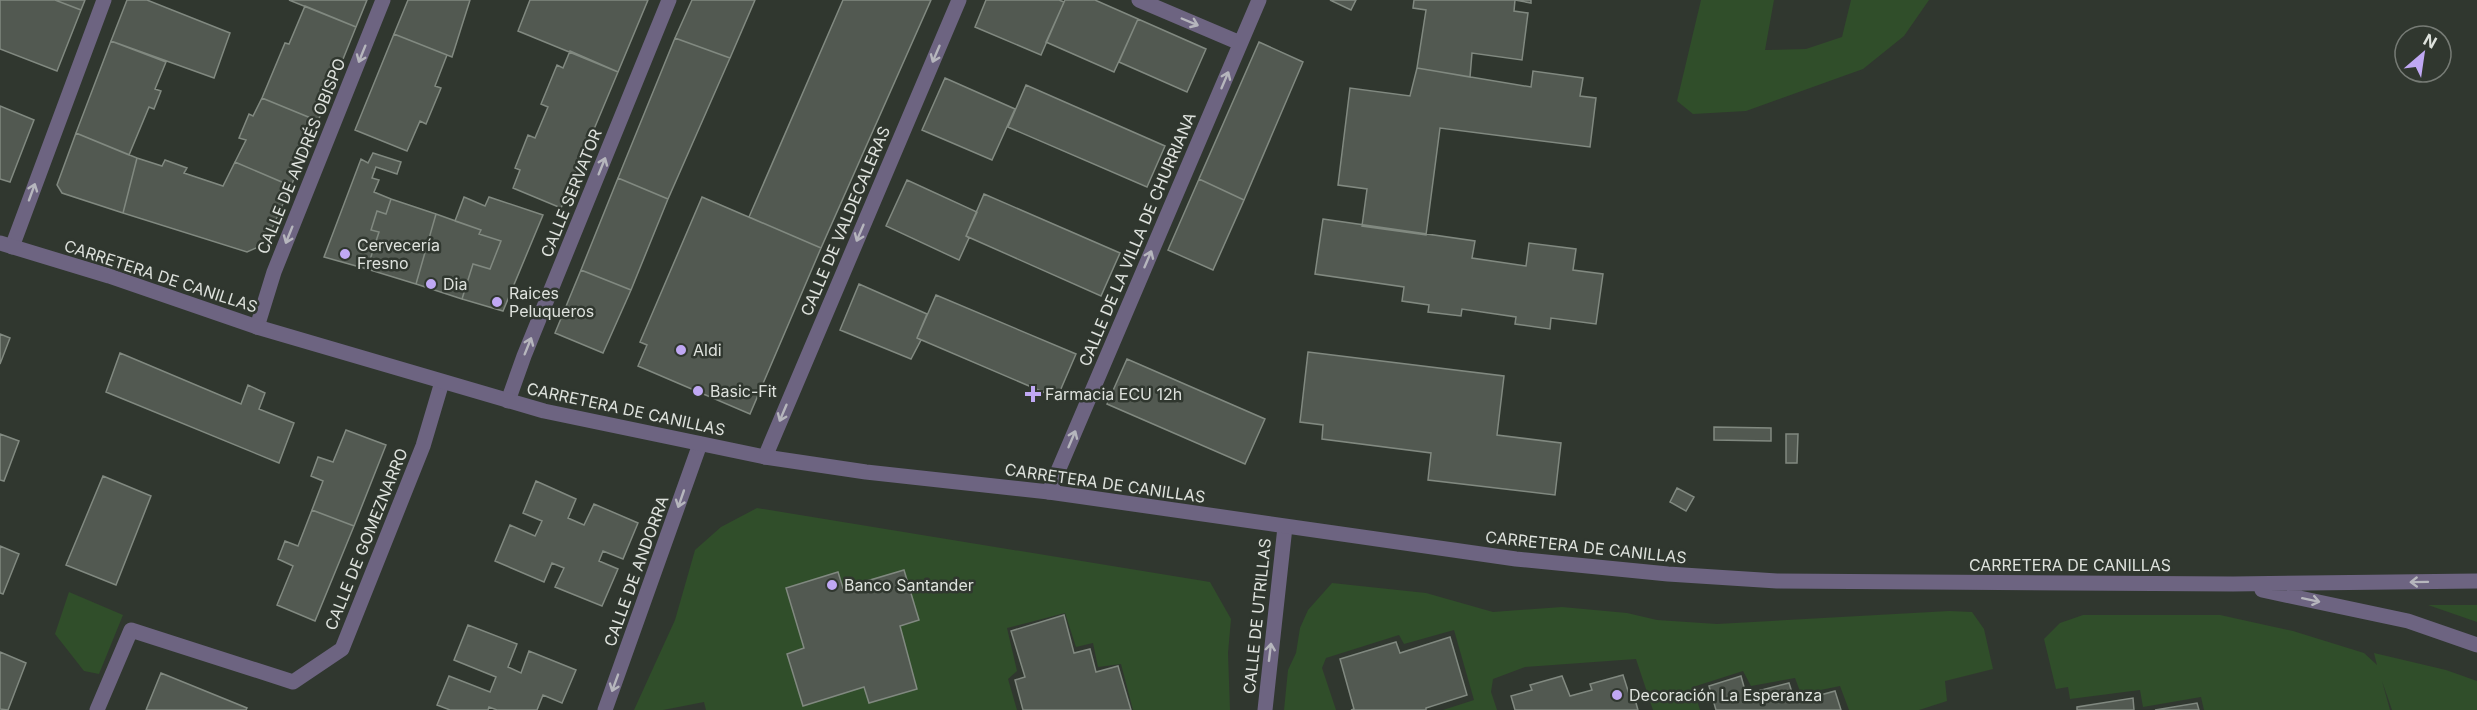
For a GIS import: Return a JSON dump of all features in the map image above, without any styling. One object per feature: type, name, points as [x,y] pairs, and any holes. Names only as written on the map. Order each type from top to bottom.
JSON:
[{"type":"street","points":[[6,245],[104,0]]},
{"type":"street","name":"CALLE DE ANDRÉS OBISPO","points":[[257,327],[274,272],[383,0]]},
{"type":"street","name":"CALLE SERVATOR","points":[[508,401],[532,334],[669,0]]},
{"type":"street","name":"CALLE DE VALDECALERAS","points":[[765,456],[959,0]]},
{"type":"street","points":[[1139,0],[1240,43]]},
{"type":"street","name":"CALLE DE LA VILLA DE CHURRIANA","points":[[1049,492],[1259,0]]},
{"type":"street","name":"CARRETERA DE CANILLAS","points":[[6,245],[109,276],[257,327],[544,411],[700,444],[867,472],[1049,492],[1516,559],[1668,574],[1777,581],[2233,584],[2477,581]]},
{"type":"street","name":"CALLE DE GOMEZNARRO","points":[[97,710],[131,630],[293,682],[342,649],[423,446],[442,382]]},
{"type":"street","name":"CALLE DE ANDORRA","points":[[605,710],[700,444]]},
{"type":"street","name":"CALLE DE UTRILLAS","points":[[1265,710],[1285,527]]},
{"type":"street","name":"CARRETERA DE CANILLAS","points":[[2233,584],[2408,621],[2477,645]]},
{"type":"green space","points":[[1701,0],[1774,0],[1765,50],[1806,49],[1842,37],[1851,0],[1929,0],[1904,36],[1863,69],[1746,111],[1693,114],[1677,101]]},
{"type":"green space","points":[[757,508],[1210,582],[1231,619],[1228,653],[1230,710],[1133,710],[1121,664],[1098,667],[1093,643],[1076,647],[1065,613],[1007,628],[1017,671],[1008,679],[1017,710],[706,710],[704,702],[663,710],[634,710],[675,620],[695,550],[721,527]]},
{"type":"green space","points":[[1332,583],[1426,593],[1493,612],[1562,607],[1627,613],[1657,620],[1717,624],[1949,611],[1972,612],[1984,629],[1993,669],[1945,681],[1947,701],[1919,710],[1849,710],[1840,686],[1801,694],[1795,678],[1751,686],[1743,671],[1693,687],[1700,710],[1653,710],[1636,659],[1525,667],[1493,679],[1491,692],[1497,710],[1443,710],[1474,700],[1454,630],[1404,644],[1399,635],[1326,658],[1322,668],[1336,710],[1284,710],[1288,670],[1296,653],[1300,628],[1308,610]]},
{"type":"green space","points":[[69,592],[123,615],[99,674],[84,671],[55,634]]},
{"type":"green space","points":[[2428,605],[2477,605],[2477,622]]},
{"type":"green space","points":[[2083,615],[2220,615],[2293,631],[2364,653],[2377,665],[2374,653],[2446,670],[2477,681],[2477,710],[2392,710],[2382,681],[2390,710],[2204,710],[2201,697],[2143,707],[2140,690],[2070,699],[2068,687],[2056,689],[2044,639],[2060,623]]},
{"type":"building","points":[[0,0],[55,0],[81,10],[57,71],[0,49]]},
{"type":"building","points":[[55,0],[85,0],[81,10]]},
{"type":"building","points":[[127,0],[147,0],[230,33],[214,78],[111,41]]},
{"type":"building","points":[[289,0],[367,0],[356,27]]},
{"type":"building","points":[[408,0],[470,0],[452,57],[394,34]]},
{"type":"building","points":[[530,0],[648,0],[618,72],[518,31]]},
{"type":"building","points":[[692,0],[755,0],[730,58],[675,38]]},
{"type":"building","points":[[843,0],[931,0],[821,248],[749,217]]},
{"type":"building","points":[[986,0],[1059,0],[1064,2],[1041,55],[975,27]]},
{"type":"building","points":[[1065,0],[1095,0],[1138,19],[1114,72],[1046,42]]},
{"type":"building","points":[[1330,0],[1356,0],[1351,10]]},
{"type":"building","points":[[1414,0],[1515,0],[1514,11],[1528,13],[1522,60],[1472,53],[1470,77],[1417,68],[1426,10],[1413,8]]},
{"type":"building","points":[[1515,0],[1531,0],[1531,3]]},
{"type":"building","points":[[305,6],[356,27],[318,121],[262,98],[285,43],[289,44]]},
{"type":"building","points":[[1138,19],[1206,49],[1187,92],[1119,62]]},
{"type":"building","points":[[394,34],[447,55],[435,86],[441,88],[426,124],[420,121],[407,151],[355,130]]},
{"type":"building","points":[[675,38],[730,58],[668,199],[618,178]]},
{"type":"building","points":[[111,41],[166,62],[155,89],[161,91],[154,109],[149,107],[129,155],[76,133]]},
{"type":"building","points":[[1259,42],[1303,62],[1244,200],[1199,179]]},
{"type":"building","points":[[570,51],[618,72],[561,208],[513,188],[520,170],[515,168],[528,135],[535,138],[548,107],[541,104],[557,65],[563,68]]},
{"type":"building","points":[[1417,68],[1531,87],[1533,71],[1583,78],[1580,96],[1596,98],[1590,147],[1440,128],[1426,235],[1362,226],[1367,189],[1338,185],[1350,88],[1410,96]]},
{"type":"building","points":[[945,78],[1015,109],[992,160],[922,130]]},
{"type":"building","points":[[1026,85],[1165,146],[1147,187],[1008,127]]},
{"type":"building","points":[[262,98],[318,121],[291,186],[235,162],[246,140],[239,138],[249,114],[253,116]]},
{"type":"building","points":[[0,106],[34,120],[10,182],[0,179]]},
{"type":"building","points":[[76,133],[137,158],[123,213],[62,193],[57,185]]},
{"type":"building","points":[[373,153],[401,162],[397,174],[376,167],[372,178],[379,180],[374,192],[391,199],[386,214],[377,211],[371,230],[379,232],[367,269],[324,257],[361,159],[368,163]]},
{"type":"building","points":[[137,158],[162,166],[165,160],[187,168],[184,173],[223,186],[235,162],[291,186],[265,244],[247,252],[123,213]]},
{"type":"building","points":[[618,178],[668,199],[631,290],[581,270]]},
{"type":"building","points":[[1199,179],[1244,200],[1213,270],[1168,250]]},
{"type":"building","points":[[907,180],[977,212],[966,236],[969,238],[959,260],[886,226]]},
{"type":"building","points":[[984,194],[1120,253],[1101,296],[966,236]]},
{"type":"building","points":[[464,197],[485,206],[489,197],[543,215],[503,311],[462,299],[473,264],[490,269],[501,241],[479,234],[481,230],[455,221]]},
{"type":"building","points":[[702,197],[821,248],[750,414],[638,366],[647,345],[640,342]]},
{"type":"building","points":[[391,199],[436,214],[416,284],[367,269],[379,232],[371,230],[377,211],[386,214]]},
{"type":"building","points":[[436,214],[481,230],[479,234],[501,241],[490,269],[473,264],[462,299],[416,284]]},
{"type":"building","points":[[1323,219],[1475,241],[1472,258],[1526,266],[1529,243],[1576,249],[1573,270],[1603,274],[1596,324],[1551,318],[1550,329],[1515,324],[1516,317],[1462,309],[1461,316],[1428,312],[1429,305],[1402,301],[1404,287],[1315,274]]},
{"type":"building","points":[[581,270],[631,290],[603,353],[555,333]]},
{"type":"building","points":[[859,284],[927,314],[917,338],[921,340],[911,359],[840,330]]},
{"type":"building","points":[[936,295],[1076,354],[1057,398],[917,338]]},
{"type":"building","points":[[0,334],[10,338],[0,364]]},
{"type":"building","points":[[1308,352],[1504,376],[1497,435],[1561,443],[1555,495],[1428,480],[1431,453],[1322,439],[1323,425],[1300,422]]},
{"type":"building","points":[[120,353],[241,404],[248,385],[265,393],[259,409],[294,423],[279,463],[106,392]]},
{"type":"building","points":[[1127,359],[1265,419],[1245,464],[1107,404]]},
{"type":"building","points":[[1714,427],[1771,428],[1771,441],[1714,440]]},
{"type":"building","points":[[346,430],[386,445],[354,526],[312,510],[323,481],[311,476],[318,457],[333,462]]},
{"type":"building","points":[[0,434],[19,441],[4,481],[0,480]]},
{"type":"building","points":[[1786,434],[1798,434],[1797,463],[1786,463]]},
{"type":"building","points":[[103,476],[151,496],[116,585],[66,565]]},
{"type":"building","points":[[536,481],[576,499],[568,518],[584,525],[594,504],[638,523],[623,559],[603,551],[599,561],[618,569],[602,606],[555,587],[564,568],[552,563],[544,582],[495,561],[510,525],[535,536],[542,521],[523,513]]},
{"type":"building","points":[[1677,488],[1694,497],[1686,511],[1670,502]]},
{"type":"building","points":[[312,510],[354,526],[315,621],[277,605],[293,566],[278,559],[285,541],[298,546]]},
{"type":"building","points":[[0,546],[19,554],[3,594],[0,593]]},
{"type":"building","points":[[904,570],[919,620],[900,626],[917,689],[869,703],[864,687],[803,706],[787,654],[804,648],[786,588],[838,572],[843,588]]},
{"type":"building","points":[[1064,615],[1074,653],[1090,649],[1096,672],[1118,666],[1131,710],[1023,710],[1015,680],[1025,677],[1011,631]]},
{"type":"building","points":[[468,625],[517,644],[508,667],[521,673],[529,651],[576,670],[562,703],[543,695],[537,710],[497,710],[489,707],[488,710],[450,710],[437,705],[449,676],[490,692],[496,677],[454,660]]},
{"type":"building","points":[[1450,637],[1467,695],[1426,708],[1426,710],[1351,710],[1354,709],[1340,659],[1396,642],[1400,653]]},
{"type":"building","points":[[0,652],[26,663],[8,710],[0,709]]},
{"type":"building","points":[[161,673],[247,708],[246,710],[146,710]]},
{"type":"building","points":[[1623,675],[1630,697],[1634,696],[1638,710],[1515,710],[1511,696],[1532,690],[1530,685],[1562,676],[1570,696],[1592,690],[1590,684]]},
{"type":"building","points":[[1741,676],[1746,694],[1789,683],[1795,702],[1835,691],[1841,710],[1716,710],[1709,686]]},
{"type":"building","points":[[2133,698],[2134,710],[2077,710],[2077,707]]},
{"type":"building","points":[[2197,703],[2199,710],[2155,710]]},
{"type":"place","name":"Cervecería Fresno","points":[[345,254]]},
{"type":"place","name":"Dia","points":[[431,284]]},
{"type":"place","name":"Raices Peluqueros","points":[[497,302]]},
{"type":"place","name":"Aldi","points":[[681,350]]},
{"type":"place","name":"Basic-Fit","points":[[698,391]]},
{"type":"place","name":"Farmacia ECU 12h","points":[[1033,394]]},
{"type":"place","name":"Banco Santander","points":[[832,585]]},
{"type":"place","name":"Decoración La Esperanza","points":[[1617,695]]}]
